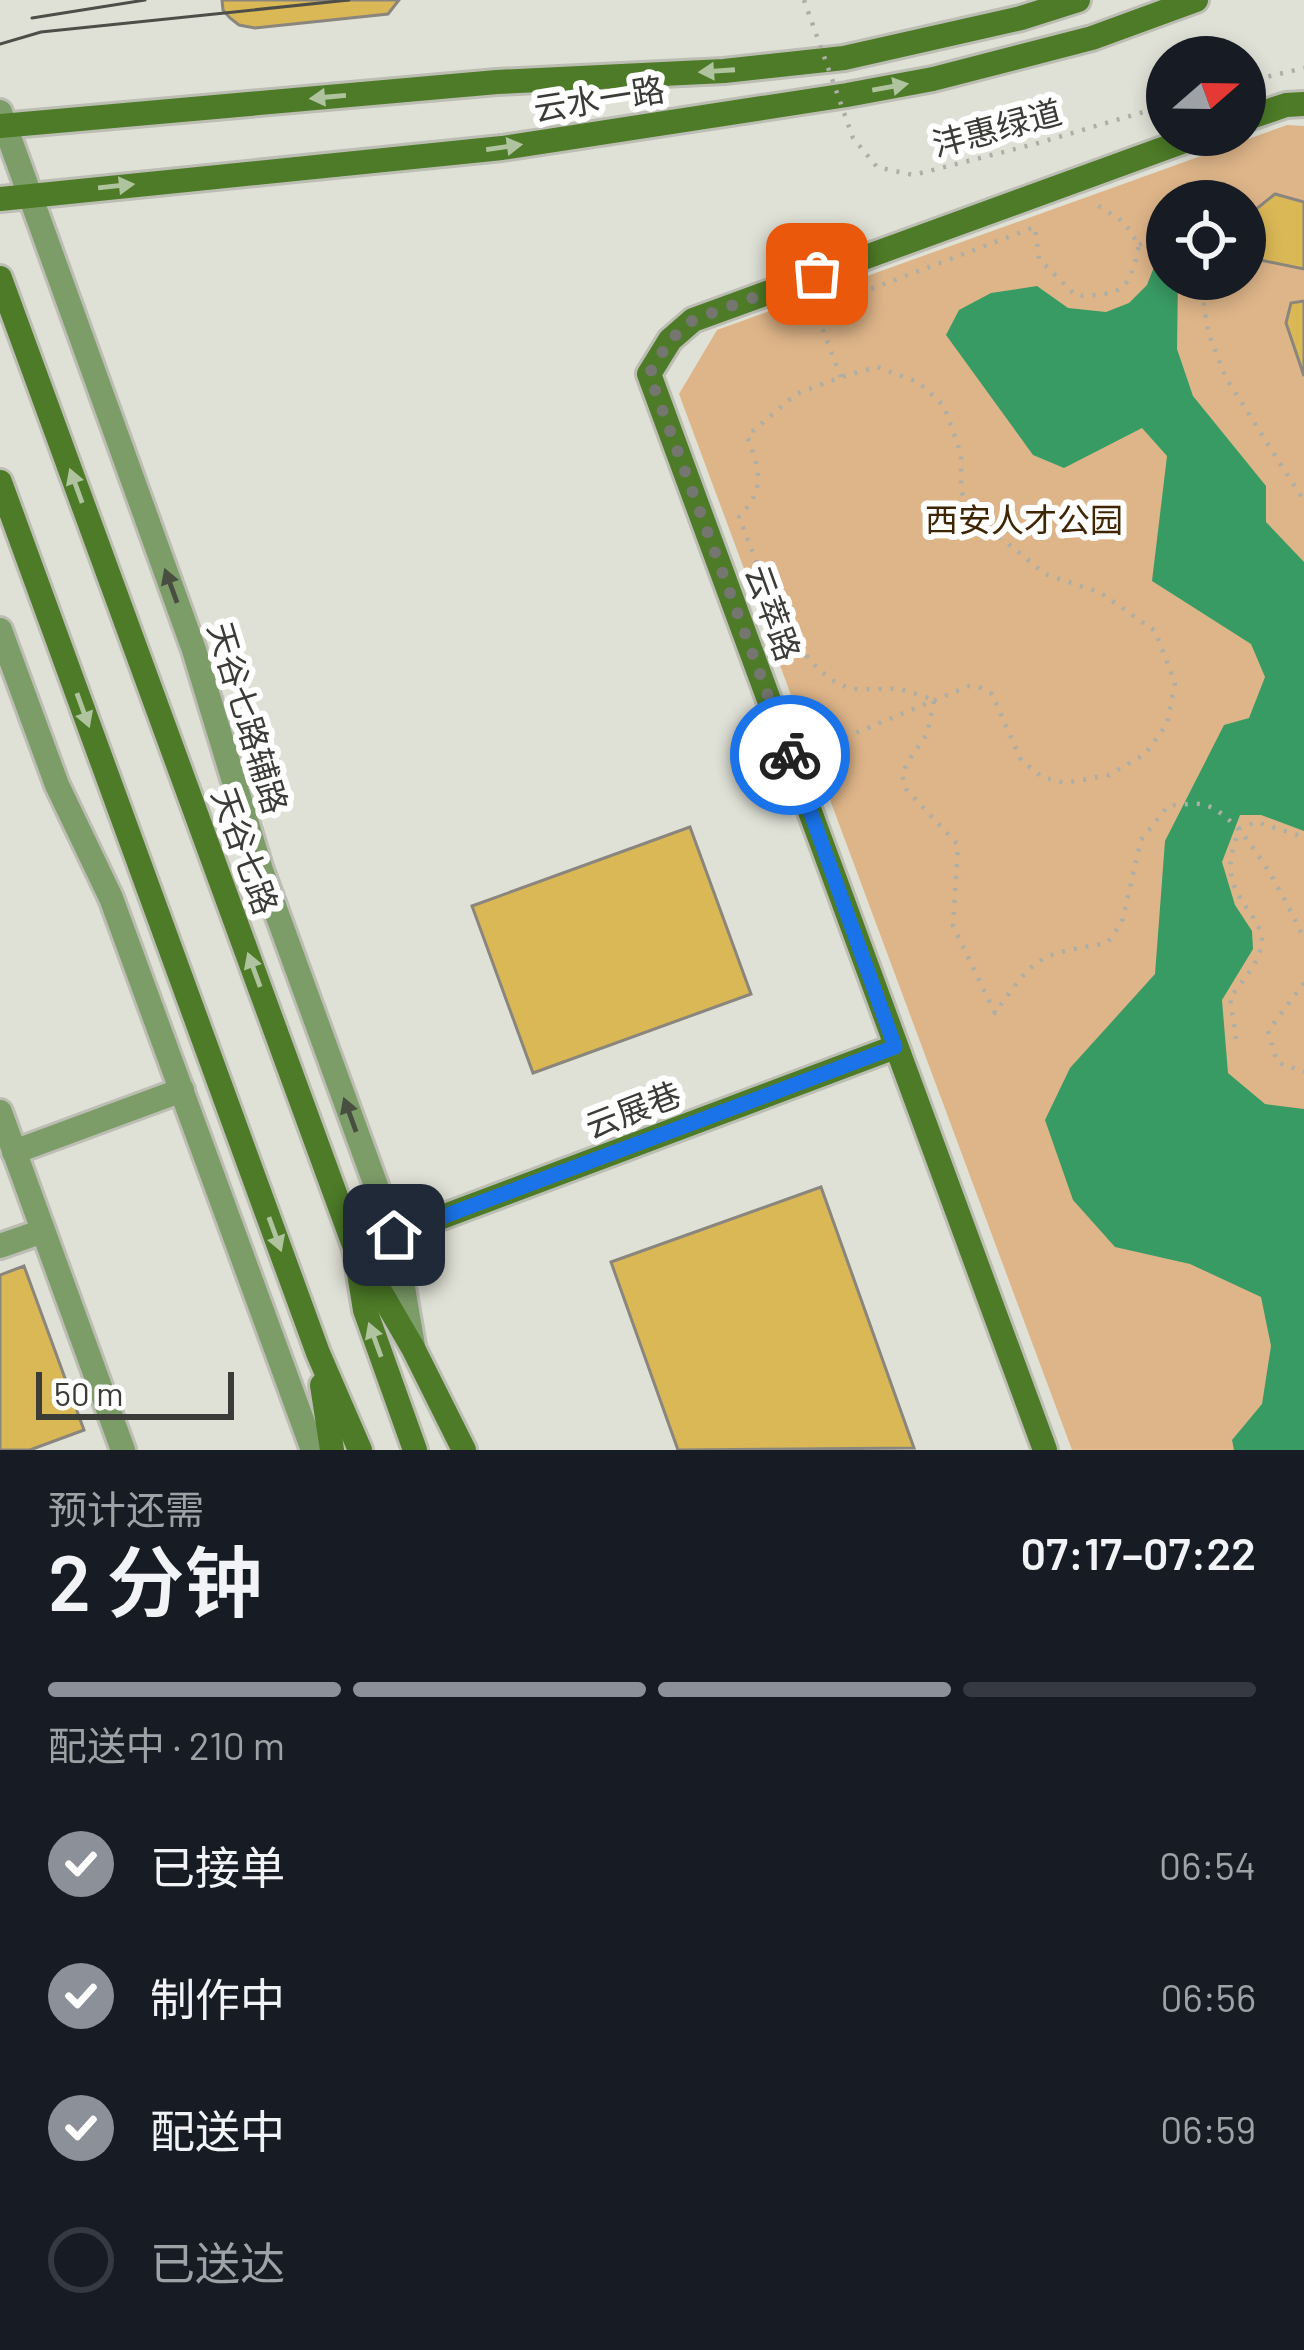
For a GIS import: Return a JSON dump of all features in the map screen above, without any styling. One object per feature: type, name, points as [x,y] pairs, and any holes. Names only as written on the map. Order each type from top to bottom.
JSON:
[{"type":"street","name":"云水一路","points":[[2,122],[497,82],[724,71],[844,58],[1021,18],[1078,0]]},
{"type":"street","name":"云水一路","points":[[0,199],[502,148],[847,95],[933,80],[1092,38],[1196,0]]},
{"type":"street","points":[[1266,111],[1304,104]]},
{"type":"street","name":"天谷七路辅路","points":[[2,122],[194,650],[261,870],[394,1235],[413,1348]]},
{"type":"street","name":"云萃路","points":[[1045,1450],[649,374],[670,340],[693,320],[1146,155]]},
{"type":"street","name":"天谷七路","points":[[0,278],[355,1247],[364,1310],[415,1450]]},
{"type":"street","points":[[0,482],[318,1353],[360,1450]]},
{"type":"street","points":[[0,630],[56,785],[111,898],[313,1450]]},
{"type":"street","name":"云展巷","points":[[394,1235],[895,1047]]},
{"type":"street","points":[[14,1152],[182,1090]]},
{"type":"street","points":[[0,1112],[123,1450]]},
{"type":"street","points":[[0,1246],[43,1231]]},
{"type":"street","points":[[355,1247],[464,1450]]},
{"type":"street","points":[[318,1353],[332,1450]]},
{"type":"path","name":"沣惠绿道","points":[[804,0],[854,138],[877,167],[913,175],[1146,111]]},
{"type":"path","points":[[1266,77],[1304,68]]},
{"type":"path","points":[[841,377],[815,310],[1035,227],[1039,259],[1076,296],[1112,295],[1132,278],[1139,245],[1124,222],[1064,184]]},
{"type":"path","points":[[1139,245],[1146,242]]},
{"type":"path","points":[[1203,300],[1208,332],[1226,379],[1304,501]]},
{"type":"path","points":[[792,759],[969,686],[992,694],[1021,760],[1042,777],[1065,783],[1109,775],[1145,754],[1167,724],[1175,683],[1154,632],[1101,593],[1045,574],[967,511],[961,489],[961,454],[944,406],[918,382],[878,367],[796,394],[747,436],[759,468],[753,502],[739,518],[794,639],[829,679],[851,688],[899,689],[934,700]]},
{"type":"path","points":[[934,700],[928,734],[902,776],[906,789],[958,845],[953,926],[995,1013],[1027,967],[1054,952],[1107,943],[1122,922],[1141,840],[1168,806],[1203,804],[1240,828],[1304,939]]},
{"type":"path","points":[[1236,1039],[1230,998],[1258,957],[1263,938],[1239,897],[1228,859],[1240,828],[1256,822],[1304,837]]},
{"type":"path","points":[[1291,910],[1304,912]]},
{"type":"path","points":[[1304,983],[1268,1031],[1277,1061],[1304,1072]]},
{"type":"green space","name":"西安人才公园","points":[[1287,125],[1304,126],[1304,1450],[1072,1450],[679,394],[717,330],[1201,156],[1266,156],[1266,133]]},
{"type":"shaded area","points":[[1037,286],[1068,308],[1106,312],[1129,303],[1146,286],[1146,300],[1178,300],[1177,349],[1193,396],[1266,486],[1266,522],[1304,562],[1304,831],[1261,815],[1240,815],[1222,862],[1235,905],[1252,931],[1253,949],[1222,1000],[1228,1073],[1265,1104],[1304,1109],[1304,1450],[1234,1450],[1232,1440],[1262,1404],[1271,1346],[1261,1297],[1190,1264],[1115,1247],[1073,1200],[1045,1120],[1070,1068],[1155,974],[1165,841],[1224,725],[1249,718],[1265,677],[1251,644],[1152,581],[1167,456],[1142,428],[1064,468],[1033,455],[946,335],[959,310],[991,293]]},
{"type":"building","points":[[222,0],[399,0],[388,14],[255,28],[230,18]]},
{"type":"building","points":[[1275,194],[1304,202],[1304,269],[1266,261],[1266,201]]},
{"type":"building","points":[[1304,301],[1304,376],[1286,323],[1291,303]]},
{"type":"building","points":[[690,827],[751,994],[533,1073],[472,906]]},
{"type":"building","points":[[821,1187],[914,1448],[678,1450],[611,1262]]},
{"type":"building","points":[[24,1266],[84,1430],[30,1450],[0,1450],[0,1275]]},
{"type":"tram line","points":[[32,18],[145,0]]},
{"type":"tram line","points":[[0,44],[41,32],[349,0]]},
{"type":"way so far","points":[[790,755],[649,374],[670,340],[693,320],[817,274]]},
{"type":"route","points":[[394,1235],[895,1047],[790,755]]}]
